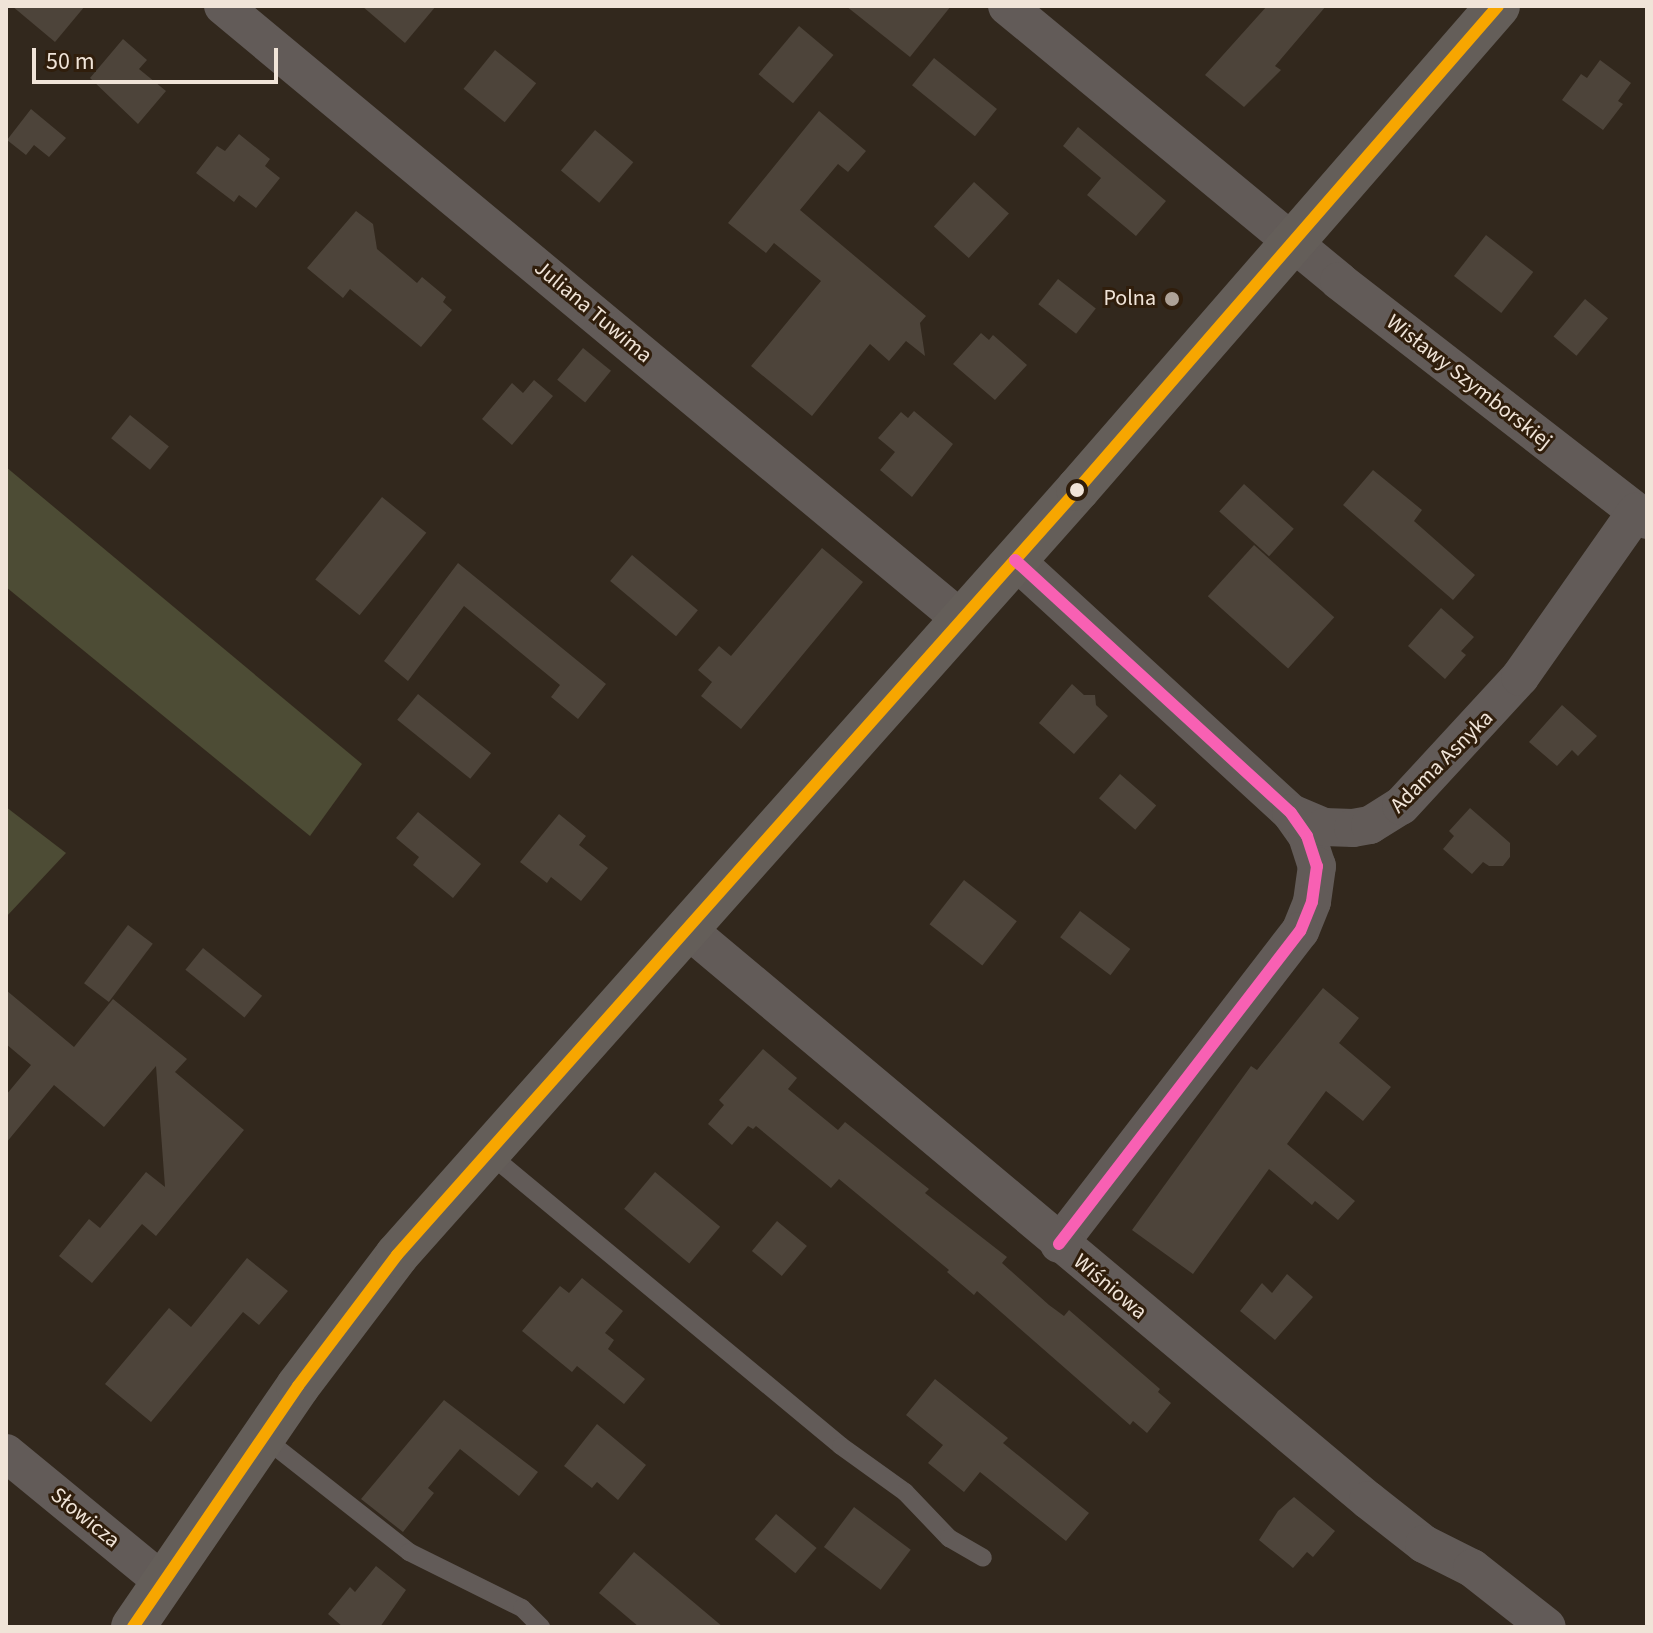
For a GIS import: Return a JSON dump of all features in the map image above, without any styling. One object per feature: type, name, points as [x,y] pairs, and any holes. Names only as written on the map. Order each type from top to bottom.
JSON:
[{"type":"street","name":"Juliana Tuwima","points":[[223,6],[962,620]]},
{"type":"street","name":"Wisławy Szymborskiej","points":[[1007,6],[1293,242],[1642,516]]},
{"type":"street","points":[[133,1627],[368,1291],[487,1152],[1015,560],[1498,6]]},
{"type":"street","name":"Adama Asnyka","points":[[1291,813],[1324,827],[1353,828],[1378,822],[1401,806],[1520,677],[1642,516]]},
{"type":"street","points":[[1015,560],[1291,813],[1315,852],[1316,884],[1307,918],[1059,1244]]},
{"type":"street","name":"Wiśniowa","points":[[687,929],[1059,1244],[1405,1530],[1472,1568],[1547,1627]]},
{"type":"street","name":"Słowicza","points":[[6,1453],[163,1582]]},
{"type":"lane","points":[[487,1152],[841,1446],[905,1492],[949,1538],[983,1558]]},
{"type":"lane","points":[[263,1437],[409,1552],[522,1608],[541,1627]]},
{"type":"shaded area","points":[[6,467],[362,764],[310,836],[6,587]]},
{"type":"shaded area","points":[[6,807],[66,853],[6,917]]},
{"type":"building","points":[[12,6],[85,6],[55,42]]},
{"type":"building","points":[[362,6],[436,6],[405,43]]},
{"type":"building","points":[[846,6],[951,6],[910,57]]},
{"type":"building","points":[[1267,6],[1326,6],[1275,66],[1281,70],[1244,107],[1205,75]]},
{"type":"building","points":[[799,26],[833,55],[793,103],[759,74]]},
{"type":"building","points":[[123,39],[147,60],[139,69],[166,91],[138,124],[90,78]]},
{"type":"building","points":[[495,50],[536,83],[505,122],[464,89]]},
{"type":"building","points":[[934,58],[997,109],[975,136],[912,85]]},
{"type":"building","points":[[1600,60],[1631,83],[1618,101],[1623,104],[1603,130],[1562,100],[1581,74],[1587,78]]},
{"type":"building","points":[[31,109],[66,138],[49,157],[34,145],[26,155],[7,140]]},
{"type":"building","points":[[819,111],[866,151],[848,172],[838,164],[800,210],[926,316],[920,323],[925,356],[906,341],[889,361],[870,344],[812,416],[751,366],[821,281],[774,243],[766,253],[728,223]]},
{"type":"building","points":[[1078,127],[1166,201],[1136,236],[1087,195],[1101,178],[1063,146]]},
{"type":"building","points":[[595,130],[633,162],[599,203],[561,171]]},
{"type":"building","points":[[239,134],[270,159],[265,166],[280,178],[256,208],[239,195],[234,202],[196,173],[217,146],[225,151]]},
{"type":"building","points":[[974,182],[1009,213],[969,258],[934,227]]},
{"type":"building","points":[[356,211],[373,224],[377,249],[417,283],[422,277],[446,297],[443,302],[452,310],[421,347],[350,289],[343,298],[307,268]]},
{"type":"building","points":[[1486,235],[1533,272],[1501,313],[1454,276]]},
{"type":"building","points":[[1058,279],[1096,309],[1076,334],[1038,304]]},
{"type":"building","points":[[1585,299],[1608,318],[1576,356],[1554,337]]},
{"type":"building","points":[[981,333],[989,340],[993,335],[1027,365],[995,400],[953,364]]},
{"type":"building","points":[[583,348],[611,371],[585,403],[557,380]]},
{"type":"building","points":[[534,380],[553,396],[512,445],[482,419],[512,383],[523,393]]},
{"type":"building","points":[[914,411],[953,444],[912,497],[880,470],[895,452],[878,438],[901,412],[908,418]]},
{"type":"building","points":[[130,415],[169,446],[150,470],[111,438]]},
{"type":"building","points":[[1373,470],[1422,510],[1414,521],[1475,575],[1453,600],[1343,505]]},
{"type":"building","points":[[1244,484],[1294,529],[1269,556],[1219,511]]},
{"type":"building","points":[[382,497],[426,533],[360,615],[315,579]]},
{"type":"building","points":[[1254,545],[1334,617],[1288,669],[1208,596]]},
{"type":"building","points":[[822,548],[863,582],[741,729],[701,696],[712,682],[698,670],[719,646],[731,656]]},
{"type":"building","points":[[632,555],[698,610],[676,636],[610,581]]},
{"type":"building","points":[[458,563],[606,684],[578,719],[551,697],[560,685],[464,606],[408,681],[384,661]]},
{"type":"building","points":[[1441,608],[1474,637],[1461,651],[1466,655],[1445,679],[1408,646]]},
{"type":"building","points":[[1072,684],[1084,695],[1095,695],[1096,705],[1108,716],[1074,754],[1039,723]]},
{"type":"building","points":[[418,694],[491,753],[470,779],[397,720]]},
{"type":"building","points":[[1562,705],[1597,736],[1578,756],[1572,750],[1557,766],[1529,742]]},
{"type":"building","points":[[1120,774],[1156,805],[1135,830],[1099,798]]},
{"type":"building","points":[[1470,808],[1510,843],[1510,857],[1503,866],[1489,866],[1483,862],[1472,874],[1443,849],[1454,836],[1449,831]]},
{"type":"building","points":[[418,812],[481,864],[453,898],[413,865],[419,857],[396,838]]},
{"type":"building","points":[[559,814],[586,836],[579,845],[608,868],[581,901],[551,877],[547,883],[520,862]]},
{"type":"building","points":[[964,880],[1017,921],[982,965],[930,924]]},
{"type":"building","points":[[1080,911],[1130,949],[1110,975],[1060,937]]},
{"type":"building","points":[[128,925],[153,944],[109,1002],[84,983]]},
{"type":"building","points":[[203,948],[262,996],[244,1018],[185,970]]},
{"type":"building","points":[[1323,988],[1359,1018],[1339,1043],[1391,1087],[1363,1121],[1326,1091],[1287,1144],[1355,1201],[1338,1220],[1315,1201],[1312,1205],[1269,1169],[1193,1274],[1132,1230],[1251,1066],[1257,1070]]},
{"type":"building","points":[[6,990],[74,1047],[113,999],[187,1059],[175,1072],[244,1130],[156,1236],[142,1224],[92,1283],[59,1256],[89,1219],[100,1228],[146,1172],[165,1187],[156,1066],[104,1127],[54,1085],[6,1143],[6,1095],[31,1065],[6,1044]]},
{"type":"building","points":[[763,1049],[797,1078],[788,1089],[838,1130],[845,1122],[929,1189],[925,1193],[1007,1257],[1002,1263],[1049,1305],[1064,1316],[1069,1310],[1160,1389],[1158,1392],[1171,1403],[1147,1433],[1133,1421],[1130,1425],[977,1291],[974,1295],[947,1272],[949,1270],[839,1179],[831,1188],[756,1126],[753,1129],[748,1126],[732,1145],[708,1124],[724,1105],[719,1100]]},
{"type":"building","points":[[655,1172],[720,1227],[689,1263],[624,1209]]},
{"type":"building","points":[[777,1221],[807,1246],[782,1276],[752,1251]]},
{"type":"building","points":[[247,1258],[288,1291],[259,1325],[243,1312],[151,1422],[105,1384],[169,1308],[191,1327]]},
{"type":"building","points":[[1287,1274],[1313,1297],[1275,1340],[1240,1311],[1262,1283],[1272,1293]]},
{"type":"building","points":[[582,1278],[623,1311],[605,1333],[614,1340],[608,1349],[645,1379],[624,1404],[577,1366],[572,1372],[522,1331],[560,1286],[569,1293]]},
{"type":"building","points":[[935,1379],[1008,1438],[1003,1443],[1089,1513],[1066,1541],[980,1472],[964,1492],[928,1463],[943,1445],[906,1415]]},
{"type":"building","points":[[444,1400],[538,1472],[519,1496],[460,1449],[428,1488],[434,1493],[403,1532],[361,1499]]},
{"type":"building","points":[[597,1424],[646,1465],[618,1500],[597,1482],[592,1488],[564,1466]]},
{"type":"building","points":[[1294,1497],[1335,1531],[1313,1557],[1307,1552],[1293,1568],[1259,1540],[1278,1511]]},
{"type":"building","points":[[854,1507],[911,1550],[881,1590],[824,1547]]},
{"type":"building","points":[[776,1514],[817,1548],[795,1573],[755,1539]]},
{"type":"building","points":[[634,1552],[723,1627],[639,1627],[599,1593]]},
{"type":"building","points":[[376,1566],[406,1590],[380,1627],[343,1627],[328,1614],[350,1587],[355,1592]]},
{"type":"transit line","points":[[133,1627],[298,1386],[397,1255],[1078,489],[1498,6]]},
{"type":"transit line","points":[[1015,560],[1291,813],[1307,836],[1317,866],[1312,902],[1300,931],[1059,1244]]},
{"type":"place","name":"Polna","points":[[1172,299]]}]
